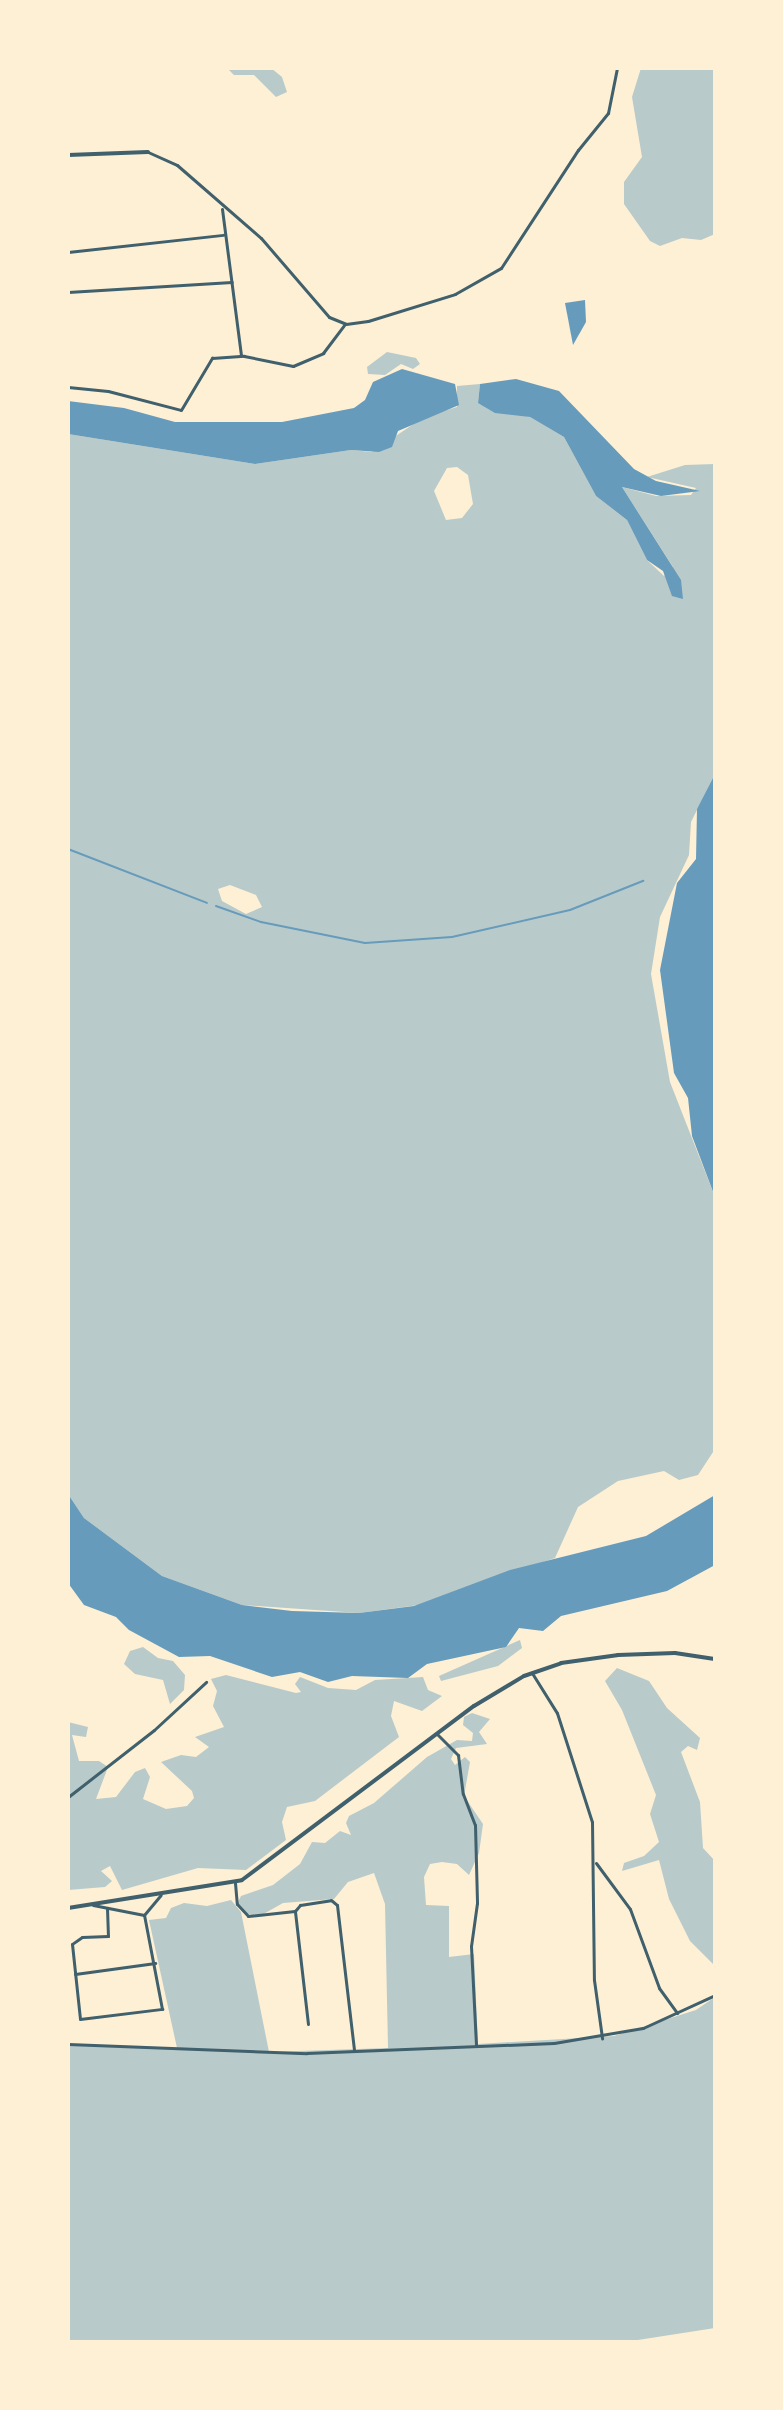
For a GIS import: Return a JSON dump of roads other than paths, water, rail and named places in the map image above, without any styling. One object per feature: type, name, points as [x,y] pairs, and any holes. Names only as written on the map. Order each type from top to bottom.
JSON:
[{"type":"street","points":[[68,387],[108,391],[181,410],[212,358],[241,356],[303,363],[323,353],[346,324],[455,294],[501,268],[578,150],[608,113],[617,68]]},
{"type":"street","points":[[68,155],[148,152],[177,165],[222,209],[261,238],[321,311],[346,324]]},
{"type":"street","points":[[222,209],[241,356]]},
{"type":"street","points":[[68,252],[223,235]]},
{"type":"street","points":[[68,292],[232,282]]},
{"type":"street","points":[[68,1908],[235,1883],[264,1866],[503,1687],[532,1673],[618,1655],[675,1653],[715,1659]]},
{"type":"street","points":[[532,1673],[557,1713],[592,1822],[596,1863],[594,1980],[602,2038]]},
{"type":"street","points":[[68,1797],[154,1730],[206,1682]]},
{"type":"street","points":[[437,1734],[458,1755],[463,1794],[475,1825],[477,1903],[471,1946],[476,2045]]},
{"type":"street","points":[[596,1863],[630,1909],[659,1988],[678,2014]]},
{"type":"street","points":[[235,1883],[237,1904],[248,1916],[295,1911],[314,1901],[331,1900],[337,1905],[354,2050]]},
{"type":"street","points":[[144,1915],[161,1895]]},
{"type":"street","points":[[92,1905],[144,1915]]},
{"type":"street","points":[[107,1908],[108,1936],[82,1937],[72,1944],[80,2019],[162,2009],[156,1963],[144,1915]]},
{"type":"street","points":[[295,1911],[308,2024]]},
{"type":"street","points":[[75,1974],[156,1963]]},
{"type":"street","points":[[68,2044],[354,2050],[602,2038],[678,2014],[715,1995]]},
{"type":"water","points":[[585,300],[586,322],[573,345],[565,303]]},
{"type":"water","points":[[402,369],[455,384],[459,405],[398,431],[392,447],[379,452],[351,450],[255,464],[68,434],[68,401],[124,408],[175,422],[282,422],[354,408],[365,400],[373,382]]},
{"type":"water","points":[[516,379],[559,391],[634,469],[656,481],[700,491],[661,496],[622,487],[681,580],[683,599],[672,596],[663,571],[647,560],[627,520],[596,496],[564,437],[530,417],[495,413],[478,403],[480,384]]},
{"type":"water","points":[[715,774],[715,1197],[692,1136],[688,1098],[674,1073],[660,970],[677,883],[696,859],[697,809]]},
{"type":"water","points":[[68,1494],[84,1518],[162,1576],[242,1605],[292,1611],[359,1613],[414,1606],[510,1570],[646,1536],[715,1495],[715,1565],[667,1591],[561,1616],[543,1631],[519,1628],[506,1647],[427,1664],[408,1678],[352,1676],[328,1682],[300,1672],[272,1677],[210,1656],[179,1657],[129,1630],[116,1617],[84,1605],[68,1583]]},
{"type":"waterway","points":[[68,849],[207,903]]},
{"type":"waterway","points":[[216,906],[261,922],[365,943],[452,937],[570,910],[643,881]]}]
